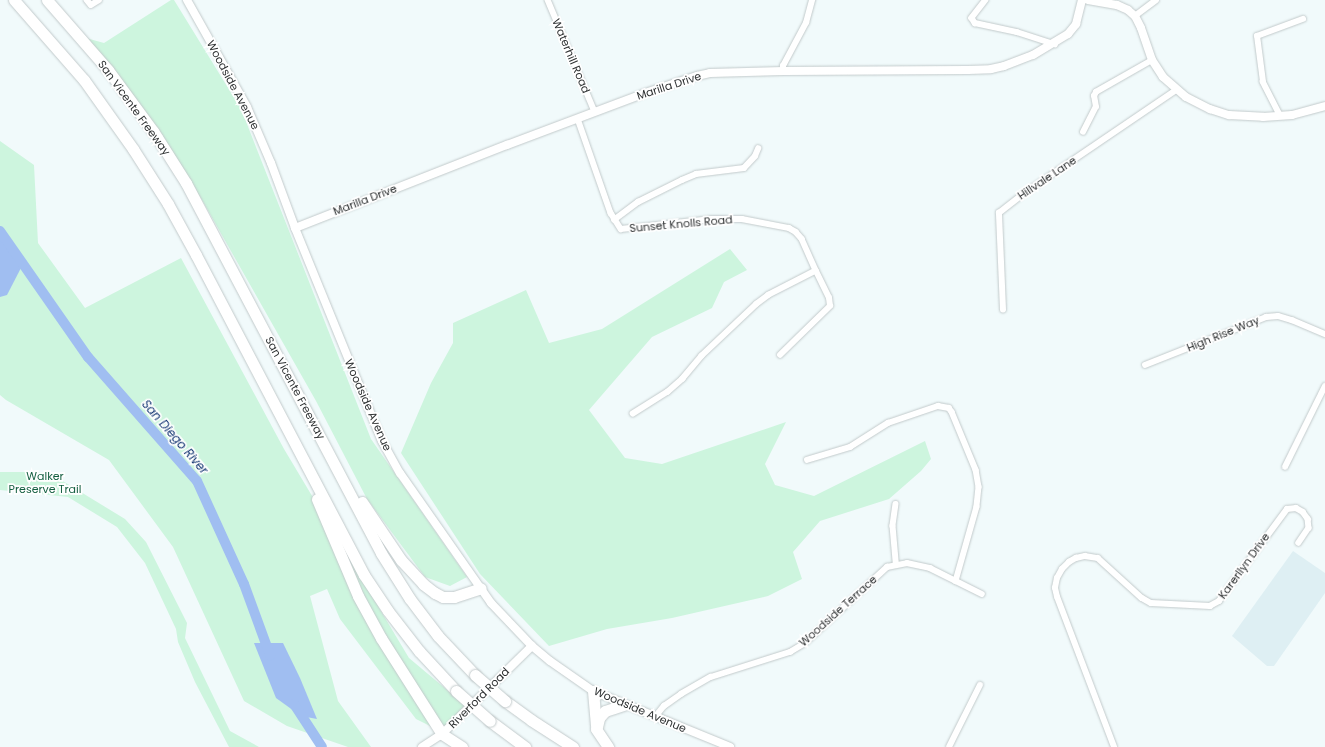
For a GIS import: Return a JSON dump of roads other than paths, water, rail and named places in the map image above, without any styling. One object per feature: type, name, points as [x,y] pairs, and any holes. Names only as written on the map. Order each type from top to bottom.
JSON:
[{"type":"highway","points":[[14,0],[84,80],[134,149],[185,236],[364,575],[384,605],[419,651],[456,692],[490,721],[525,747]]},
{"type":"highway","name":"San Vicente Freeway","points":[[47,0],[108,70],[154,131],[186,183],[381,553],[402,586],[438,636],[475,675],[505,701],[573,747]]},
{"type":"highway","points":[[297,393],[381,533],[401,560],[423,584],[443,597],[454,597],[481,588]]},
{"type":"highway","points":[[294,443],[358,596],[407,682],[442,734],[462,747]]},
{"type":"highway","points":[[593,691],[596,729],[608,747]]},
{"type":"highway","points":[[596,729],[599,718],[605,711],[624,705]]},
{"type":"street","points":[[87,0],[91,5],[99,0]]},
{"type":"street","name":"Woodside Avenue","points":[[187,0],[247,107],[382,441],[400,473],[481,588],[501,614],[532,646],[550,661],[593,691],[624,705],[730,747]]},
{"type":"street","name":"Waterhill Road","points":[[548,0],[595,112]]},
{"type":"street","points":[[783,71],[783,66],[806,23],[812,0]]},
{"type":"street","points":[[986,0],[972,18],[975,23],[1025,34],[1055,44]]},
{"type":"street","name":"Marilla Drive","points":[[295,228],[645,93],[710,73],[991,69],[1020,61],[1055,44],[1072,31],[1078,18],[1082,0]]},
{"type":"street","points":[[1088,0],[1118,5],[1128,10],[1135,16],[1141,28],[1152,60],[1163,77],[1176,90],[1202,106],[1223,114],[1248,117],[1280,116],[1300,113],[1325,106]]},
{"type":"street","points":[[1135,16],[1156,0]]},
{"type":"street","points":[[1280,116],[1263,82],[1257,36],[1303,19]]},
{"type":"street","points":[[1083,132],[1096,107],[1094,96],[1096,92],[1152,60]]},
{"type":"street","name":"Hillvale Lane","points":[[1003,310],[999,213],[1026,192],[1168,98],[1176,90]]},
{"type":"street","name":"Sunset Knolls Road","points":[[578,119],[614,220],[621,229],[711,219],[742,218],[789,228],[796,232],[802,239],[816,271]]},
{"type":"street","points":[[614,220],[638,202],[696,174],[744,168],[755,156],[758,149]]},
{"type":"street","points":[[633,414],[668,392],[683,379],[702,356],[757,304],[769,295],[816,271],[829,298],[830,306],[780,355]]},
{"type":"street","name":"High Rise Way","points":[[1145,365],[1266,316],[1278,316],[1292,320],[1325,334]]},
{"type":"street","points":[[1285,467],[1325,386]]},
{"type":"street","points":[[807,460],[850,447],[888,423],[938,406],[949,408],[976,470],[979,487],[977,507],[956,581]]},
{"type":"street","points":[[896,504],[893,526],[896,564],[906,563],[930,568],[982,594]]},
{"type":"street","name":"Karerllyn Drive","points":[[1114,747],[1057,597],[1056,583],[1062,568],[1076,558],[1085,556],[1098,558],[1142,598],[1151,603],[1210,606],[1219,601],[1287,509],[1296,508],[1303,512],[1308,519],[1309,528],[1299,543]]},
{"type":"street","name":"Woodside Terrace","points":[[655,717],[664,706],[681,694],[711,677],[790,652],[804,644],[887,567],[896,564]]},
{"type":"street","name":"Riverford Road","points":[[422,747],[442,734],[532,646]]},
{"type":"street","points":[[949,747],[980,685]]},
{"type":"water","points":[[0,231],[23,264],[7,295],[0,297]]},
{"type":"water","points":[[254,643],[283,643],[300,678],[317,719],[301,716],[276,698]]},
{"type":"waterway","name":"San Diego River","points":[[0,231],[88,357],[197,481],[244,584],[270,655]]},
{"type":"waterway","name":"San Diego River","points":[[294,704],[322,747]]},
{"type":"park label","name":"Walker Preserve Trail","points":[[45,483]]}]
